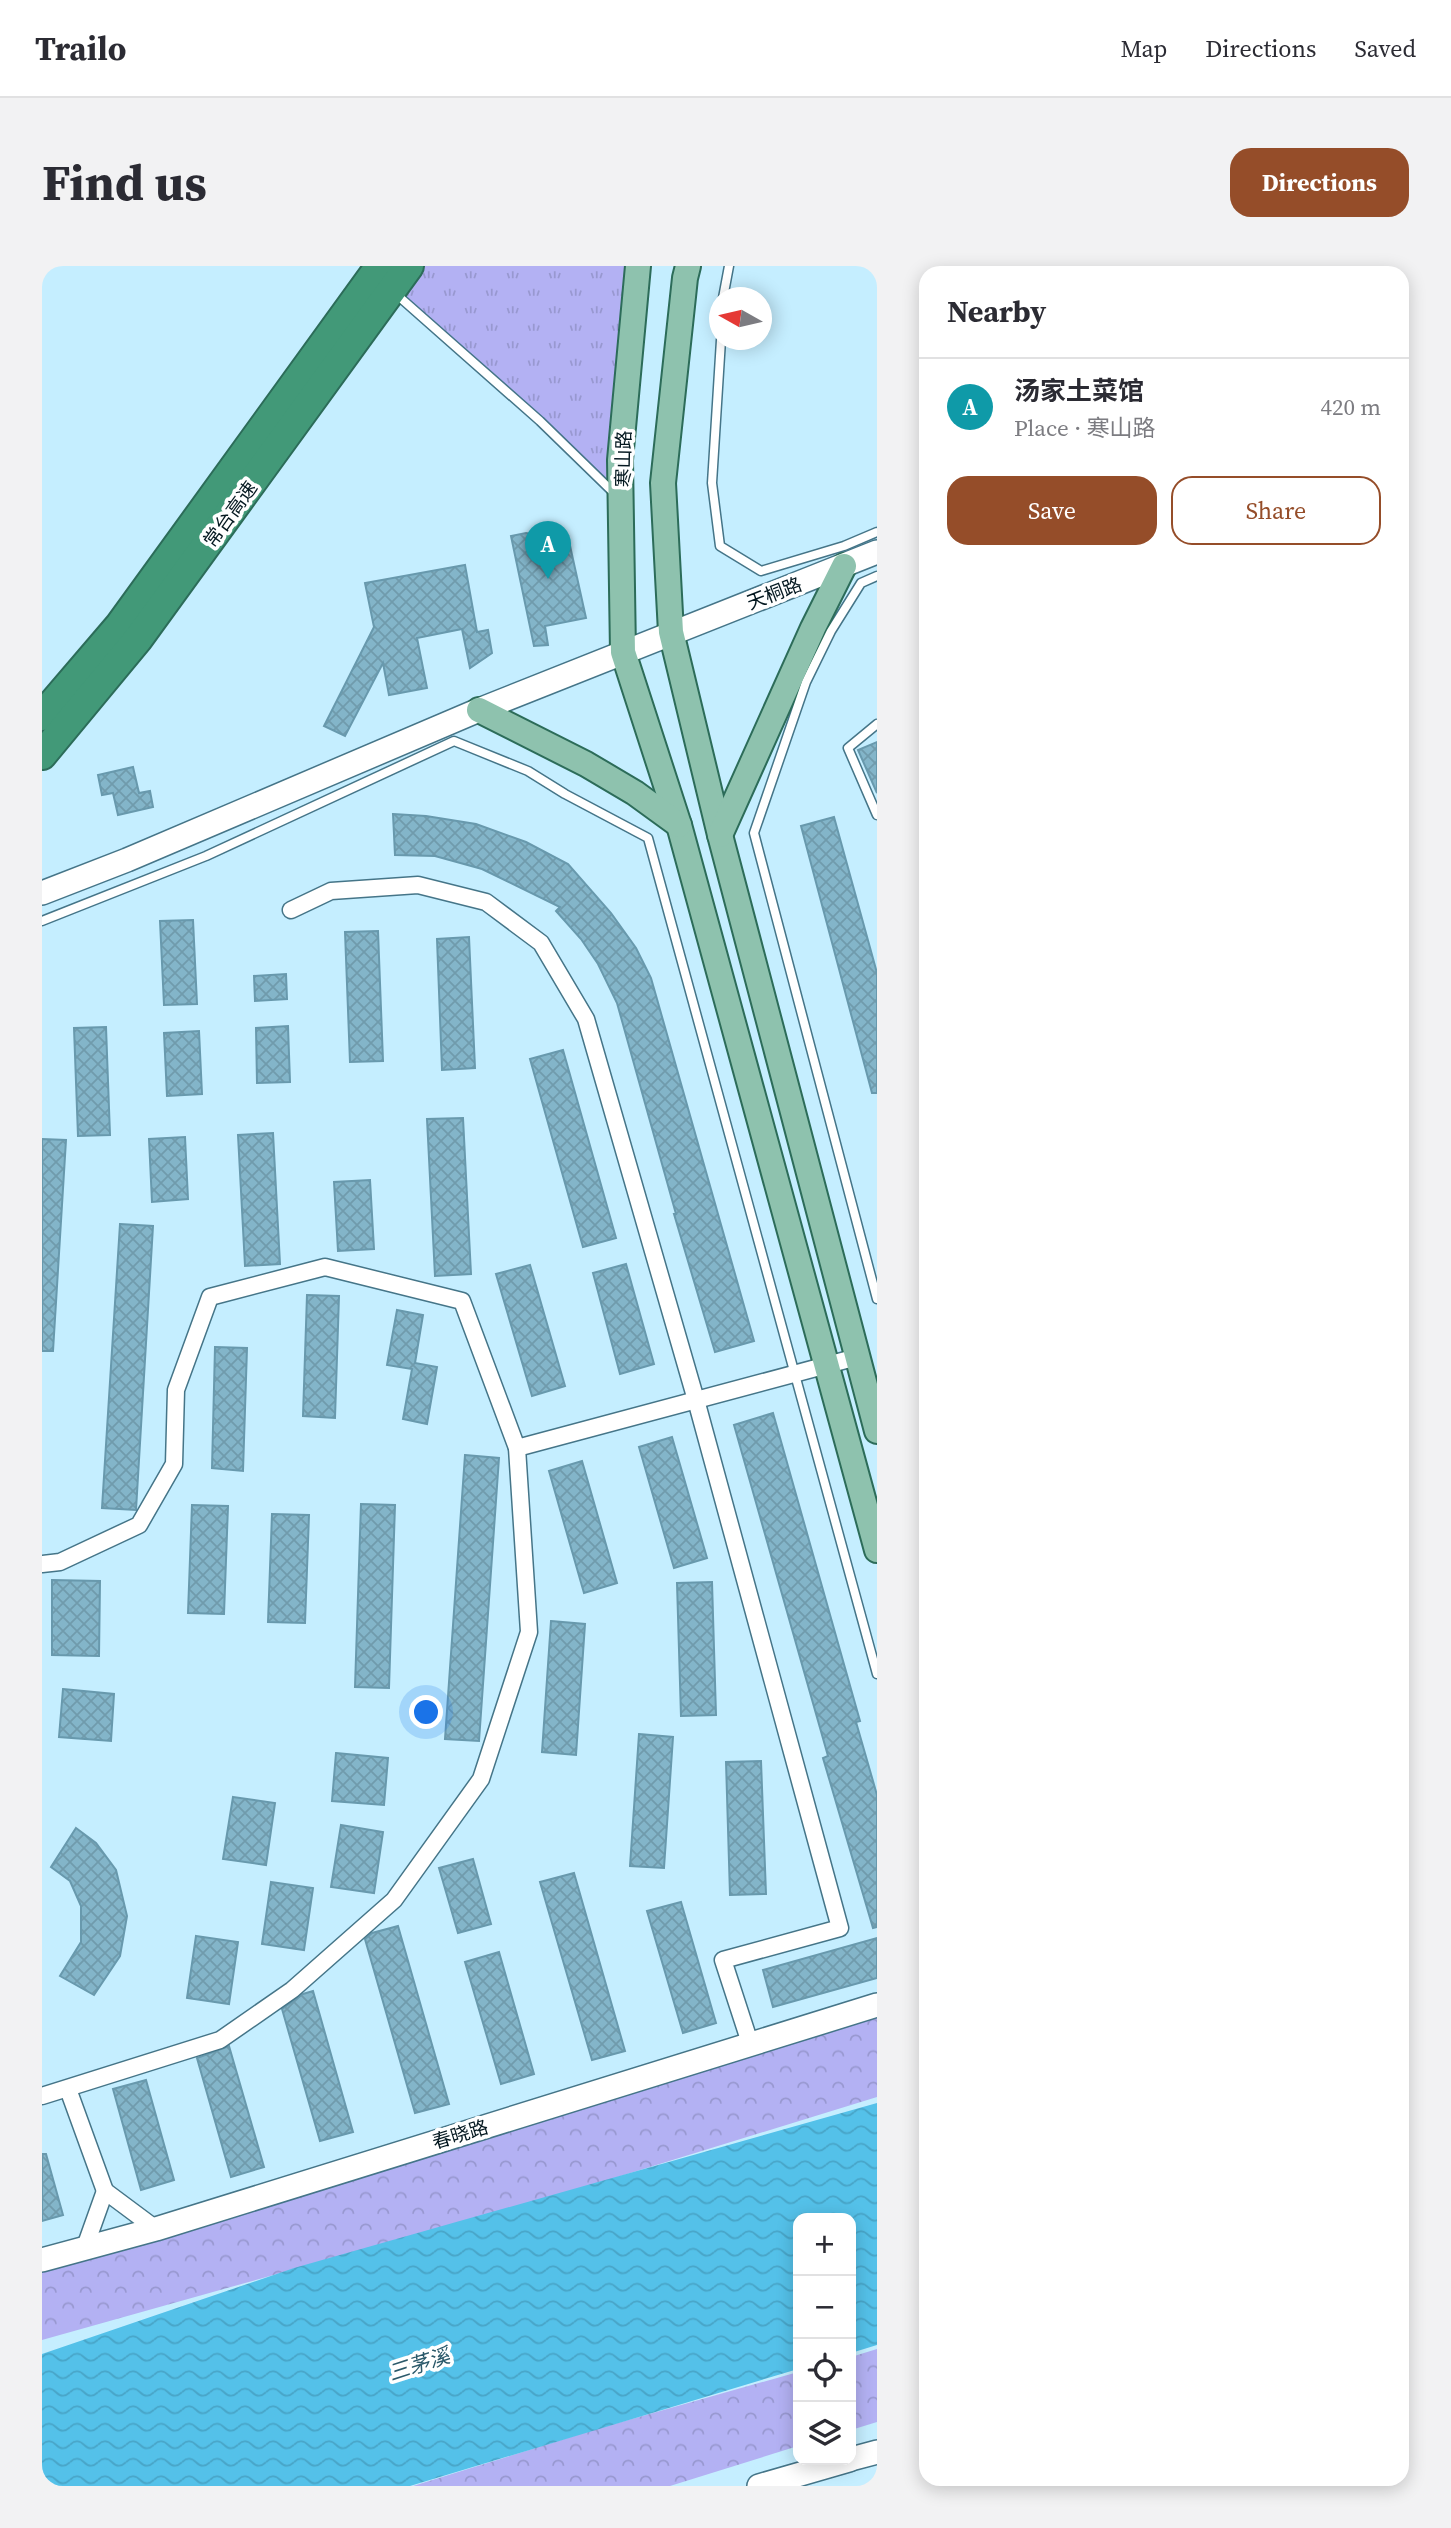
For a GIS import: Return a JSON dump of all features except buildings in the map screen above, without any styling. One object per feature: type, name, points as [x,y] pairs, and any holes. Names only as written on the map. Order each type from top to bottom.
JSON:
[{"type":"highway","name":"常台高速","points":[[42,716],[120,625],[380,266]]},
{"type":"highway","name":"常台高速","points":[[42,755],[138,639],[409,266]]},
{"type":"main road","name":"寒山路","points":[[638,266],[620,460],[623,652],[679,825],[877,1550]]},
{"type":"main road","points":[[688,266],[663,483],[671,632],[720,835],[877,1431]]},
{"type":"main road","points":[[720,835],[813,628],[844,566]]},
{"type":"main road","points":[[479,710],[586,764],[635,793],[679,825]]},
{"type":"street","name":"天桐路","points":[[42,893],[140,855],[479,710],[877,552]]},
{"type":"street","points":[[292,910],[331,891],[418,884],[486,902],[541,943],[586,1019],[696,1401],[840,1927],[723,1960],[750,2043]]},
{"type":"street","points":[[42,1564],[60,1562],[139,1525],[174,1464],[177,1390],[210,1297],[324,1267],[462,1301],[517,1448],[529,1632],[481,1779],[394,1900],[292,1990],[220,2040],[42,2096]]},
{"type":"street","points":[[517,1448],[857,1357]]},
{"type":"street","name":"春晓路","points":[[42,2260],[156,2229],[877,2005]]},
{"type":"street","points":[[68,2089],[105,2191],[156,2229]]},
{"type":"street","points":[[85,2247],[105,2191]]},
{"type":"street","points":[[856,2458],[877,2452]]},
{"type":"street","points":[[759,2486],[832,2465]]},
{"type":"lane","points":[[366,266],[540,421],[622,500]]},
{"type":"lane","points":[[725,287],[729,266]]},
{"type":"lane","points":[[720,350],[712,483],[720,546],[761,571],[877,532]]},
{"type":"lane","points":[[877,576],[861,583],[831,631],[784,740],[754,833],[877,1299]]},
{"type":"lane","points":[[877,724],[848,748],[877,816]]},
{"type":"lane","points":[[42,921],[206,856],[454,741],[528,771],[648,838],[877,1674]]},
{"type":"green space","points":[[409,266],[638,266],[622,500],[392,290]]},
{"type":"green space","points":[[877,2016],[877,2097],[569,2192],[42,2340],[42,2262]]},
{"type":"green space","points":[[877,2349],[877,2422],[856,2428],[856,2402],[856,2355]]},
{"type":"green space","points":[[793,2373],[793,2448],[670,2486],[413,2486],[600,2428]]},
{"type":"water","name":"三茅溪","points":[[877,2103],[877,2345],[856,2351],[856,2213],[793,2213],[793,2371],[410,2486],[42,2486],[42,2354],[294,2268]]},
{"type":"place","name":"汤家土菜馆","points":[[548,579]]}]
